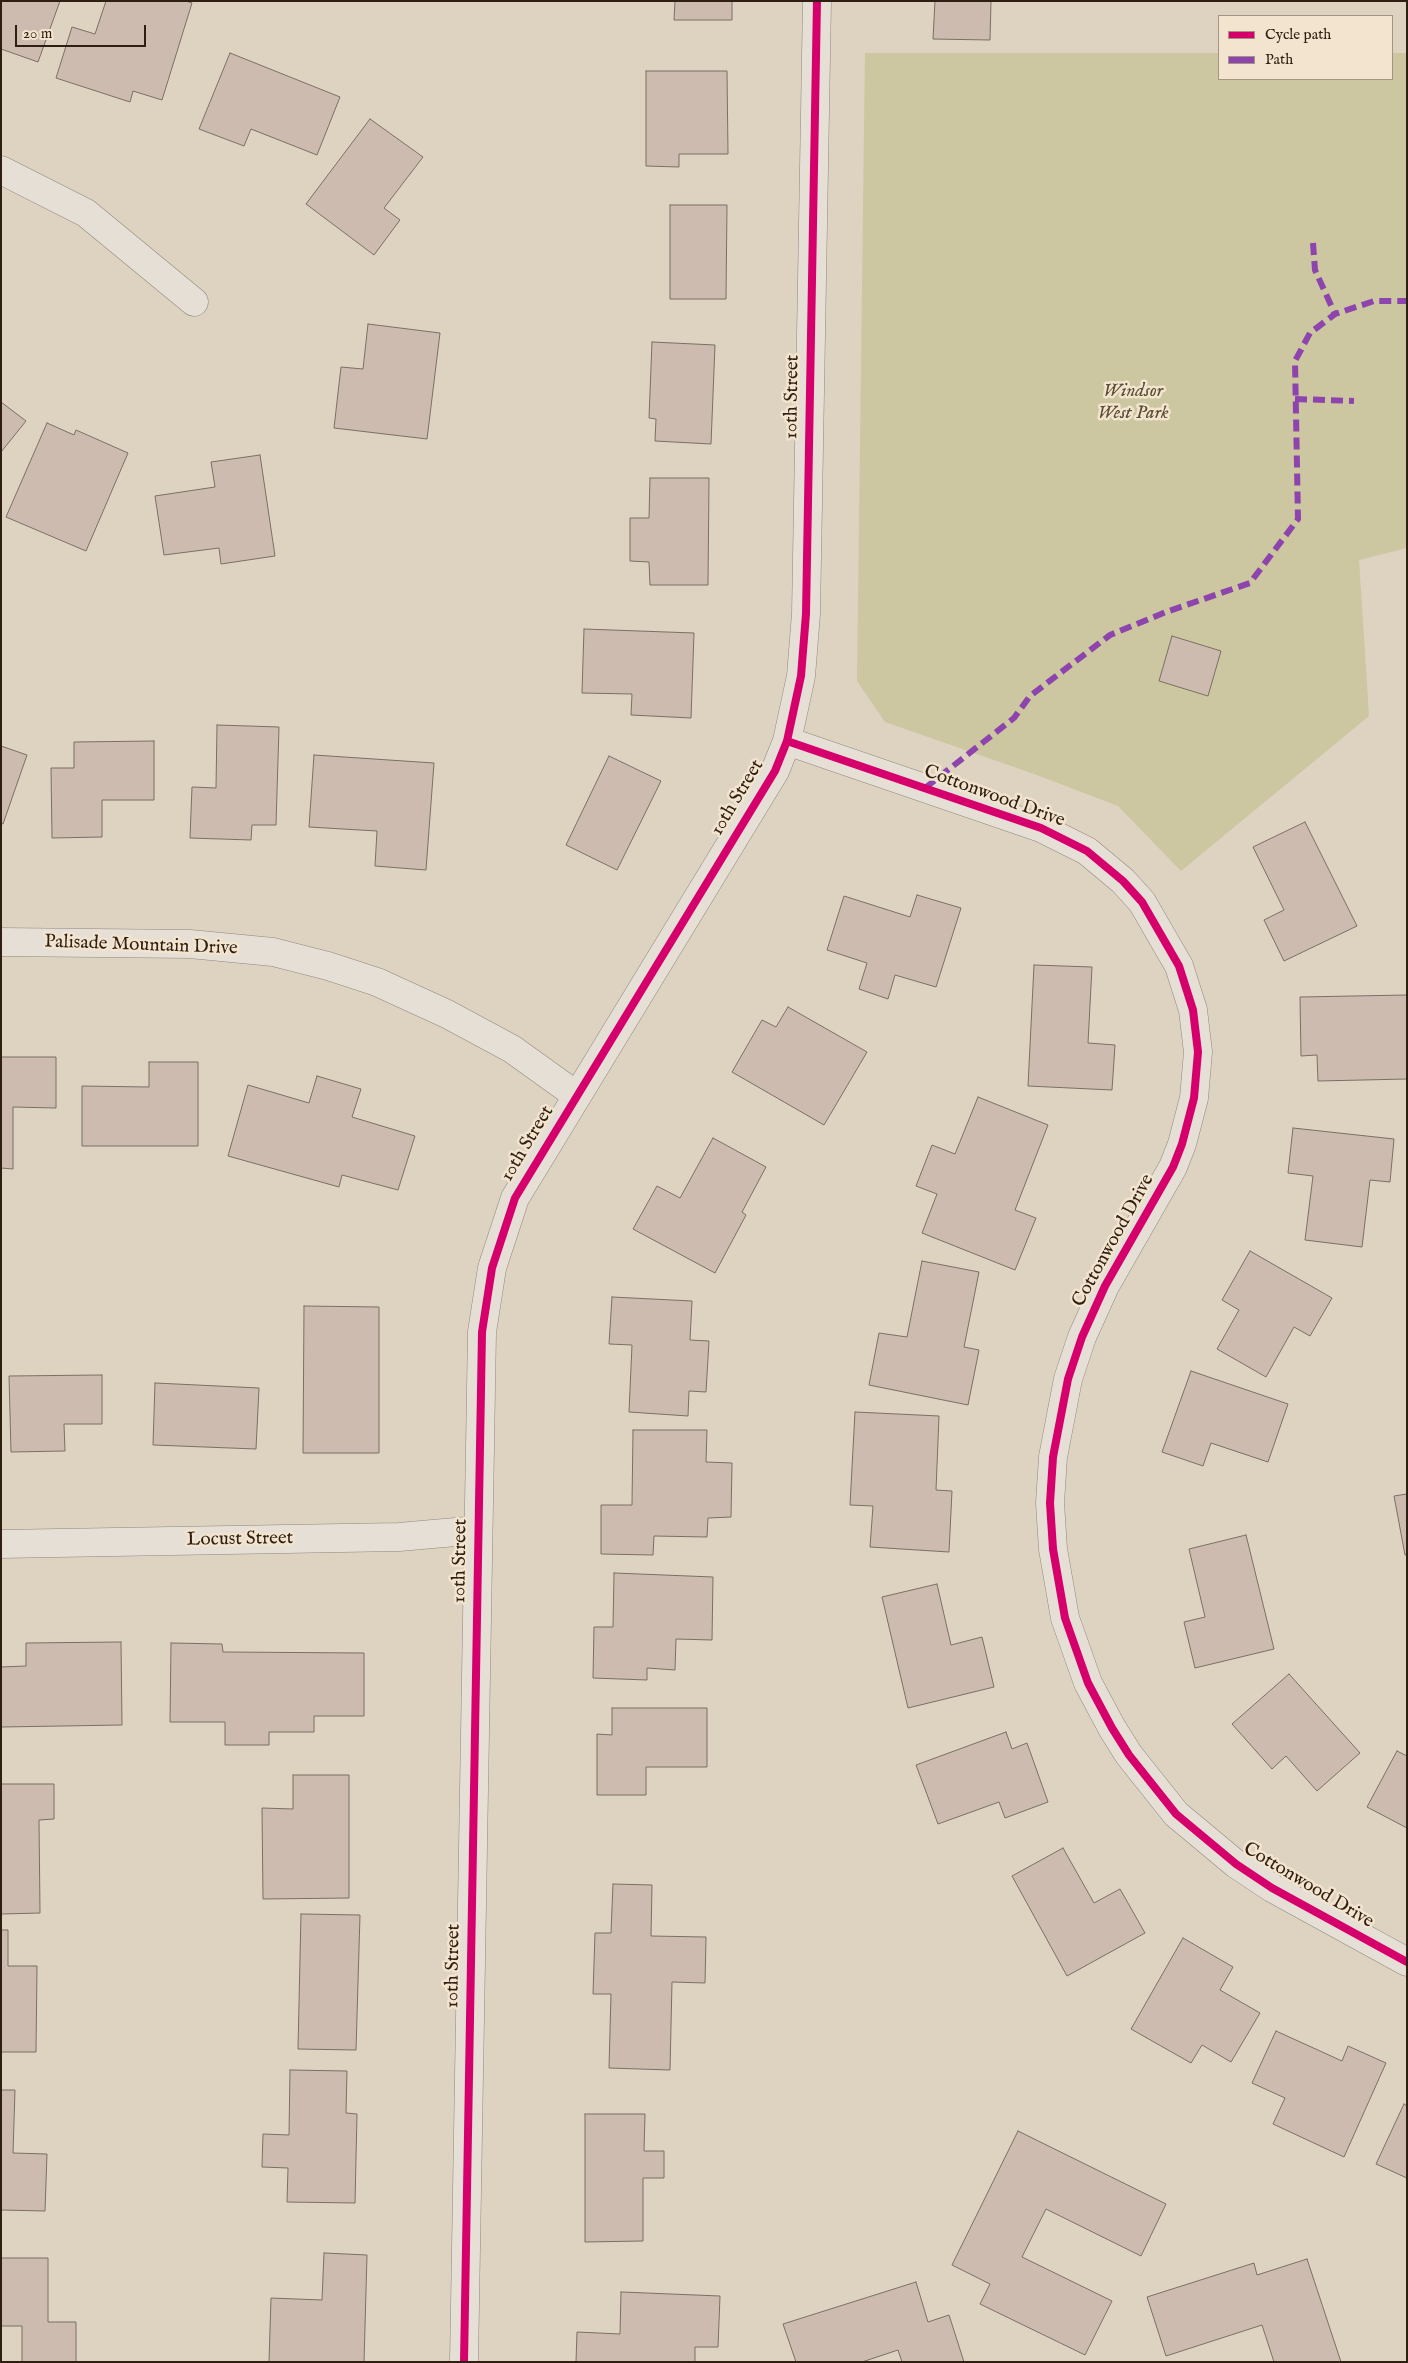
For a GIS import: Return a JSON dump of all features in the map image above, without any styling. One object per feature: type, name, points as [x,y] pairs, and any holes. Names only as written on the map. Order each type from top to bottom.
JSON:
[{"type":"street","name":"10th Street","points":[[464,2362],[482,1332],[492,1268],[515,1198],[775,771],[787,741],[801,676],[806,614],[817,1]]},
{"type":"street","points":[[1,170],[86,213],[194,302]]},
{"type":"street","name":"Cottonwood Drive","points":[[787,741],[1041,828],[1087,851],[1122,881],[1142,902],[1179,966],[1194,1010],[1198,1052],[1194,1098],[1182,1144],[1173,1167],[1105,1286],[1082,1337],[1068,1379],[1053,1457],[1050,1502],[1053,1549],[1065,1618],[1088,1683],[1112,1728],[1130,1755],[1176,1814],[1236,1864],[1272,1888],[1407,1962]]},
{"type":"street","name":"Palisade Mountain Drive","points":[[1,942],[190,944],[273,952],[328,966],[377,982],[448,1014],[512,1049],[576,1095]]},
{"type":"street","name":"Locust Street","points":[[1,1544],[399,1537],[478,1530]]},
{"type":"green space","name":"Windsor West Park","points":[[865,53],[1218,53],[1218,80],[1393,80],[1393,53],[1407,53],[1407,548],[1359,560],[1369,716],[1181,871],[1118,806],[1037,775],[885,722],[857,681]]},
{"type":"building","points":[[1,1],[60,1],[38,62],[1,49]]},
{"type":"building","points":[[106,1],[186,1],[192,3],[162,100],[133,91],[130,102],[56,78],[72,27],[95,34]]},
{"type":"building","points":[[675,1],[732,1],[732,20],[674,20]]},
{"type":"building","points":[[935,1],[991,1],[990,40],[933,39]]},
{"type":"building","points":[[230,53],[340,97],[317,155],[251,129],[244,146],[199,129]]},
{"type":"building","points":[[646,71],[727,71],[728,154],[679,154],[679,167],[646,166]]},
{"type":"building","points":[[370,119],[423,157],[384,208],[400,220],[374,255],[306,204]]},
{"type":"building","points":[[670,205],[727,205],[726,299],[670,299]]},
{"type":"building","points":[[368,324],[440,333],[427,439],[334,428],[341,367],[363,369]]},
{"type":"building","points":[[652,342],[715,345],[711,444],[655,441],[656,419],[649,418]]},
{"type":"building","points":[[1,402],[26,421],[1,452]]},
{"type":"building","points":[[47,423],[74,435],[76,430],[128,453],[86,551],[6,517]]},
{"type":"building","points":[[260,455],[275,556],[221,564],[219,548],[164,555],[155,496],[215,487],[211,462]]},
{"type":"building","points":[[650,478],[709,478],[708,585],[650,585],[649,562],[630,561],[630,518],[649,518]]},
{"type":"building","points":[[584,629],[694,633],[691,718],[631,715],[632,694],[582,693]]},
{"type":"building","points":[[1172,636],[1221,651],[1208,696],[1159,681]]},
{"type":"building","points":[[217,725],[279,727],[276,825],[252,825],[251,840],[190,838],[192,787],[216,788]]},
{"type":"building","points":[[154,741],[154,800],[102,800],[102,837],[52,838],[51,768],[74,768],[74,742]]},
{"type":"building","points":[[1,746],[27,755],[3,824],[1,823]]},
{"type":"building","points":[[314,755],[434,763],[426,870],[375,866],[377,831],[309,827]]},
{"type":"building","points":[[609,756],[661,781],[617,870],[566,845]]},
{"type":"building","points":[[1305,822],[1357,926],[1284,961],[1264,920],[1284,910],[1253,847]]},
{"type":"building","points":[[917,895],[961,908],[936,987],[895,975],[888,999],[859,989],[867,963],[827,950],[844,896],[910,917]]},
{"type":"building","points":[[1034,965],[1092,967],[1088,1043],[1115,1045],[1112,1090],[1028,1086]]},
{"type":"building","points":[[1407,995],[1407,1079],[1318,1081],[1317,1055],[1301,1056],[1300,997]]},
{"type":"building","points":[[788,1007],[867,1052],[824,1125],[732,1072],[762,1020],[776,1027]]},
{"type":"building","points":[[1,1057],[56,1057],[56,1108],[13,1107],[13,1169],[1,1168]]},
{"type":"building","points":[[149,1062],[198,1062],[198,1146],[82,1146],[82,1086],[149,1087]]},
{"type":"building","points":[[317,1076],[361,1089],[352,1117],[415,1136],[398,1190],[342,1175],[339,1187],[228,1156],[248,1085],[309,1103]]},
{"type":"building","points":[[978,1097],[1048,1125],[1015,1210],[1036,1218],[1015,1270],[922,1233],[937,1194],[916,1186],[932,1145],[955,1154]]},
{"type":"building","points":[[1293,1128],[1394,1139],[1390,1182],[1370,1180],[1362,1247],[1305,1240],[1313,1176],[1288,1173]]},
{"type":"building","points":[[713,1138],[766,1167],[742,1212],[746,1215],[715,1273],[633,1229],[657,1186],[680,1198]]},
{"type":"building","points":[[1250,1251],[1332,1298],[1310,1336],[1294,1327],[1266,1377],[1217,1349],[1239,1310],[1222,1300]]},
{"type":"building","points":[[922,1261],[979,1272],[964,1347],[979,1350],[968,1405],[869,1385],[879,1333],[907,1337]]},
{"type":"building","points":[[612,1297],[692,1301],[690,1340],[709,1341],[706,1392],[689,1391],[688,1416],[629,1412],[632,1345],[609,1344]]},
{"type":"building","points":[[304,1306],[379,1307],[379,1453],[303,1453]]},
{"type":"building","points":[[1191,1371],[1288,1404],[1268,1462],[1211,1443],[1203,1466],[1162,1452]]},
{"type":"building","points":[[102,1375],[102,1424],[64,1424],[65,1451],[11,1452],[9,1376]]},
{"type":"building","points":[[155,1383],[259,1388],[256,1449],[153,1445]]},
{"type":"building","points":[[855,1412],[939,1416],[936,1490],[952,1491],[949,1552],[870,1547],[873,1506],[850,1505]]},
{"type":"building","points":[[633,1430],[707,1430],[706,1462],[732,1463],[731,1517],[708,1518],[707,1537],[654,1536],[653,1555],[601,1554],[601,1505],[632,1505]]},
{"type":"building","points":[[1407,1494],[1407,1555],[1405,1555],[1394,1496]]},
{"type":"building","points":[[1246,1535],[1274,1649],[1195,1668],[1184,1622],[1205,1617],[1189,1549]]},
{"type":"building","points":[[614,1573],[713,1577],[712,1640],[676,1639],[675,1670],[647,1668],[647,1680],[593,1678],[594,1627],[613,1627]]},
{"type":"building","points":[[937,1584],[951,1645],[982,1637],[994,1687],[908,1708],[882,1597]]},
{"type":"building","points":[[121,1642],[122,1725],[1,1727],[1,1667],[26,1666],[26,1643]]},
{"type":"building","points":[[171,1643],[222,1644],[223,1652],[364,1653],[364,1716],[314,1716],[314,1732],[269,1732],[269,1745],[225,1745],[225,1722],[170,1722]]},
{"type":"building","points":[[1289,1674],[1360,1753],[1317,1791],[1286,1756],[1272,1769],[1232,1724]]},
{"type":"building","points":[[612,1708],[707,1708],[707,1767],[646,1767],[646,1795],[597,1795],[597,1734],[612,1735]]},
{"type":"building","points":[[1006,1732],[1012,1749],[1027,1743],[1048,1802],[1005,1818],[999,1802],[938,1824],[916,1765]]},
{"type":"building","points":[[1397,1751],[1407,1756],[1407,1828],[1367,1807]]},
{"type":"building","points":[[293,1775],[349,1775],[349,1898],[263,1899],[262,1808],[293,1809]]},
{"type":"building","points":[[1,1784],[54,1784],[54,1819],[39,1820],[40,1913],[1,1914]]},
{"type":"building","points":[[1063,1848],[1094,1903],[1120,1889],[1145,1933],[1067,1976],[1012,1876]]},
{"type":"building","points":[[613,1884],[652,1885],[651,1936],[706,1937],[705,1983],[672,1982],[670,2070],[609,2068],[611,1994],[593,1994],[595,1933],[611,1933]]},
{"type":"building","points":[[301,1914],[360,1915],[356,2050],[298,2049]]},
{"type":"building","points":[[1,1930],[8,1930],[8,1966],[37,1966],[36,2052],[1,2052]]},
{"type":"building","points":[[1183,1938],[1233,1967],[1220,1990],[1260,2013],[1231,2062],[1202,2045],[1191,2063],[1131,2029]]},
{"type":"building","points":[[1276,2031],[1342,2061],[1348,2046],[1386,2063],[1344,2157],[1273,2124],[1285,2098],[1252,2083]]},
{"type":"building","points":[[290,2070],[347,2071],[346,2113],[357,2114],[355,2203],[287,2202],[288,2168],[262,2167],[263,2134],[289,2135]]},
{"type":"building","points":[[1,2090],[15,2090],[13,2153],[47,2154],[45,2211],[1,2210]]},
{"type":"building","points":[[1404,2104],[1407,2106],[1407,2178],[1376,2164]]},
{"type":"building","points":[[585,2114],[645,2114],[644,2151],[664,2151],[664,2178],[643,2178],[643,2241],[585,2242]]},
{"type":"building","points":[[1018,2131],[1166,2204],[1141,2256],[1046,2209],[1022,2257],[1112,2301],[1085,2355],[980,2304],[990,2284],[952,2265]]},
{"type":"building","points":[[324,2253],[367,2255],[364,2362],[269,2362],[271,2298],[322,2300]]},
{"type":"building","points":[[1,2258],[48,2258],[48,2322],[76,2322],[76,2362],[22,2362],[22,2326],[1,2326]]},
{"type":"building","points":[[1307,2259],[1341,2362],[1274,2362],[1262,2325],[1166,2356],[1147,2297],[1254,2263],[1257,2275]]},
{"type":"building","points":[[916,2282],[928,2322],[949,2315],[964,2362],[902,2362],[898,2350],[862,2362],[796,2362],[783,2324]]},
{"type":"building","points":[[621,2292],[720,2296],[718,2347],[695,2347],[695,2362],[576,2362],[577,2332],[620,2334]]},
{"type":"marked path","points":[[1313,243],[1315,270],[1335,314]]},
{"type":"marked path","points":[[925,788],[1014,718],[1030,696],[1110,635],[1166,612],[1250,583],[1298,519],[1295,361],[1310,333],[1335,314],[1374,301],[1407,301]]},
{"type":"marked path","points":[[1295,399],[1354,401]]},
{"type":"cycle path","points":[[464,2362],[482,1332],[492,1268],[515,1198],[775,771],[787,741],[801,676],[806,614],[817,1]]},
{"type":"cycle path","points":[[787,741],[1041,828],[1087,851],[1123,881],[1142,902],[1179,966],[1193,1010],[1198,1052],[1194,1098],[1182,1144],[1173,1167],[1105,1286],[1082,1337],[1068,1379],[1053,1457],[1050,1503],[1053,1549],[1065,1618],[1088,1683],[1112,1728],[1129,1755],[1176,1814],[1236,1864],[1272,1888],[1407,1962]]}]
